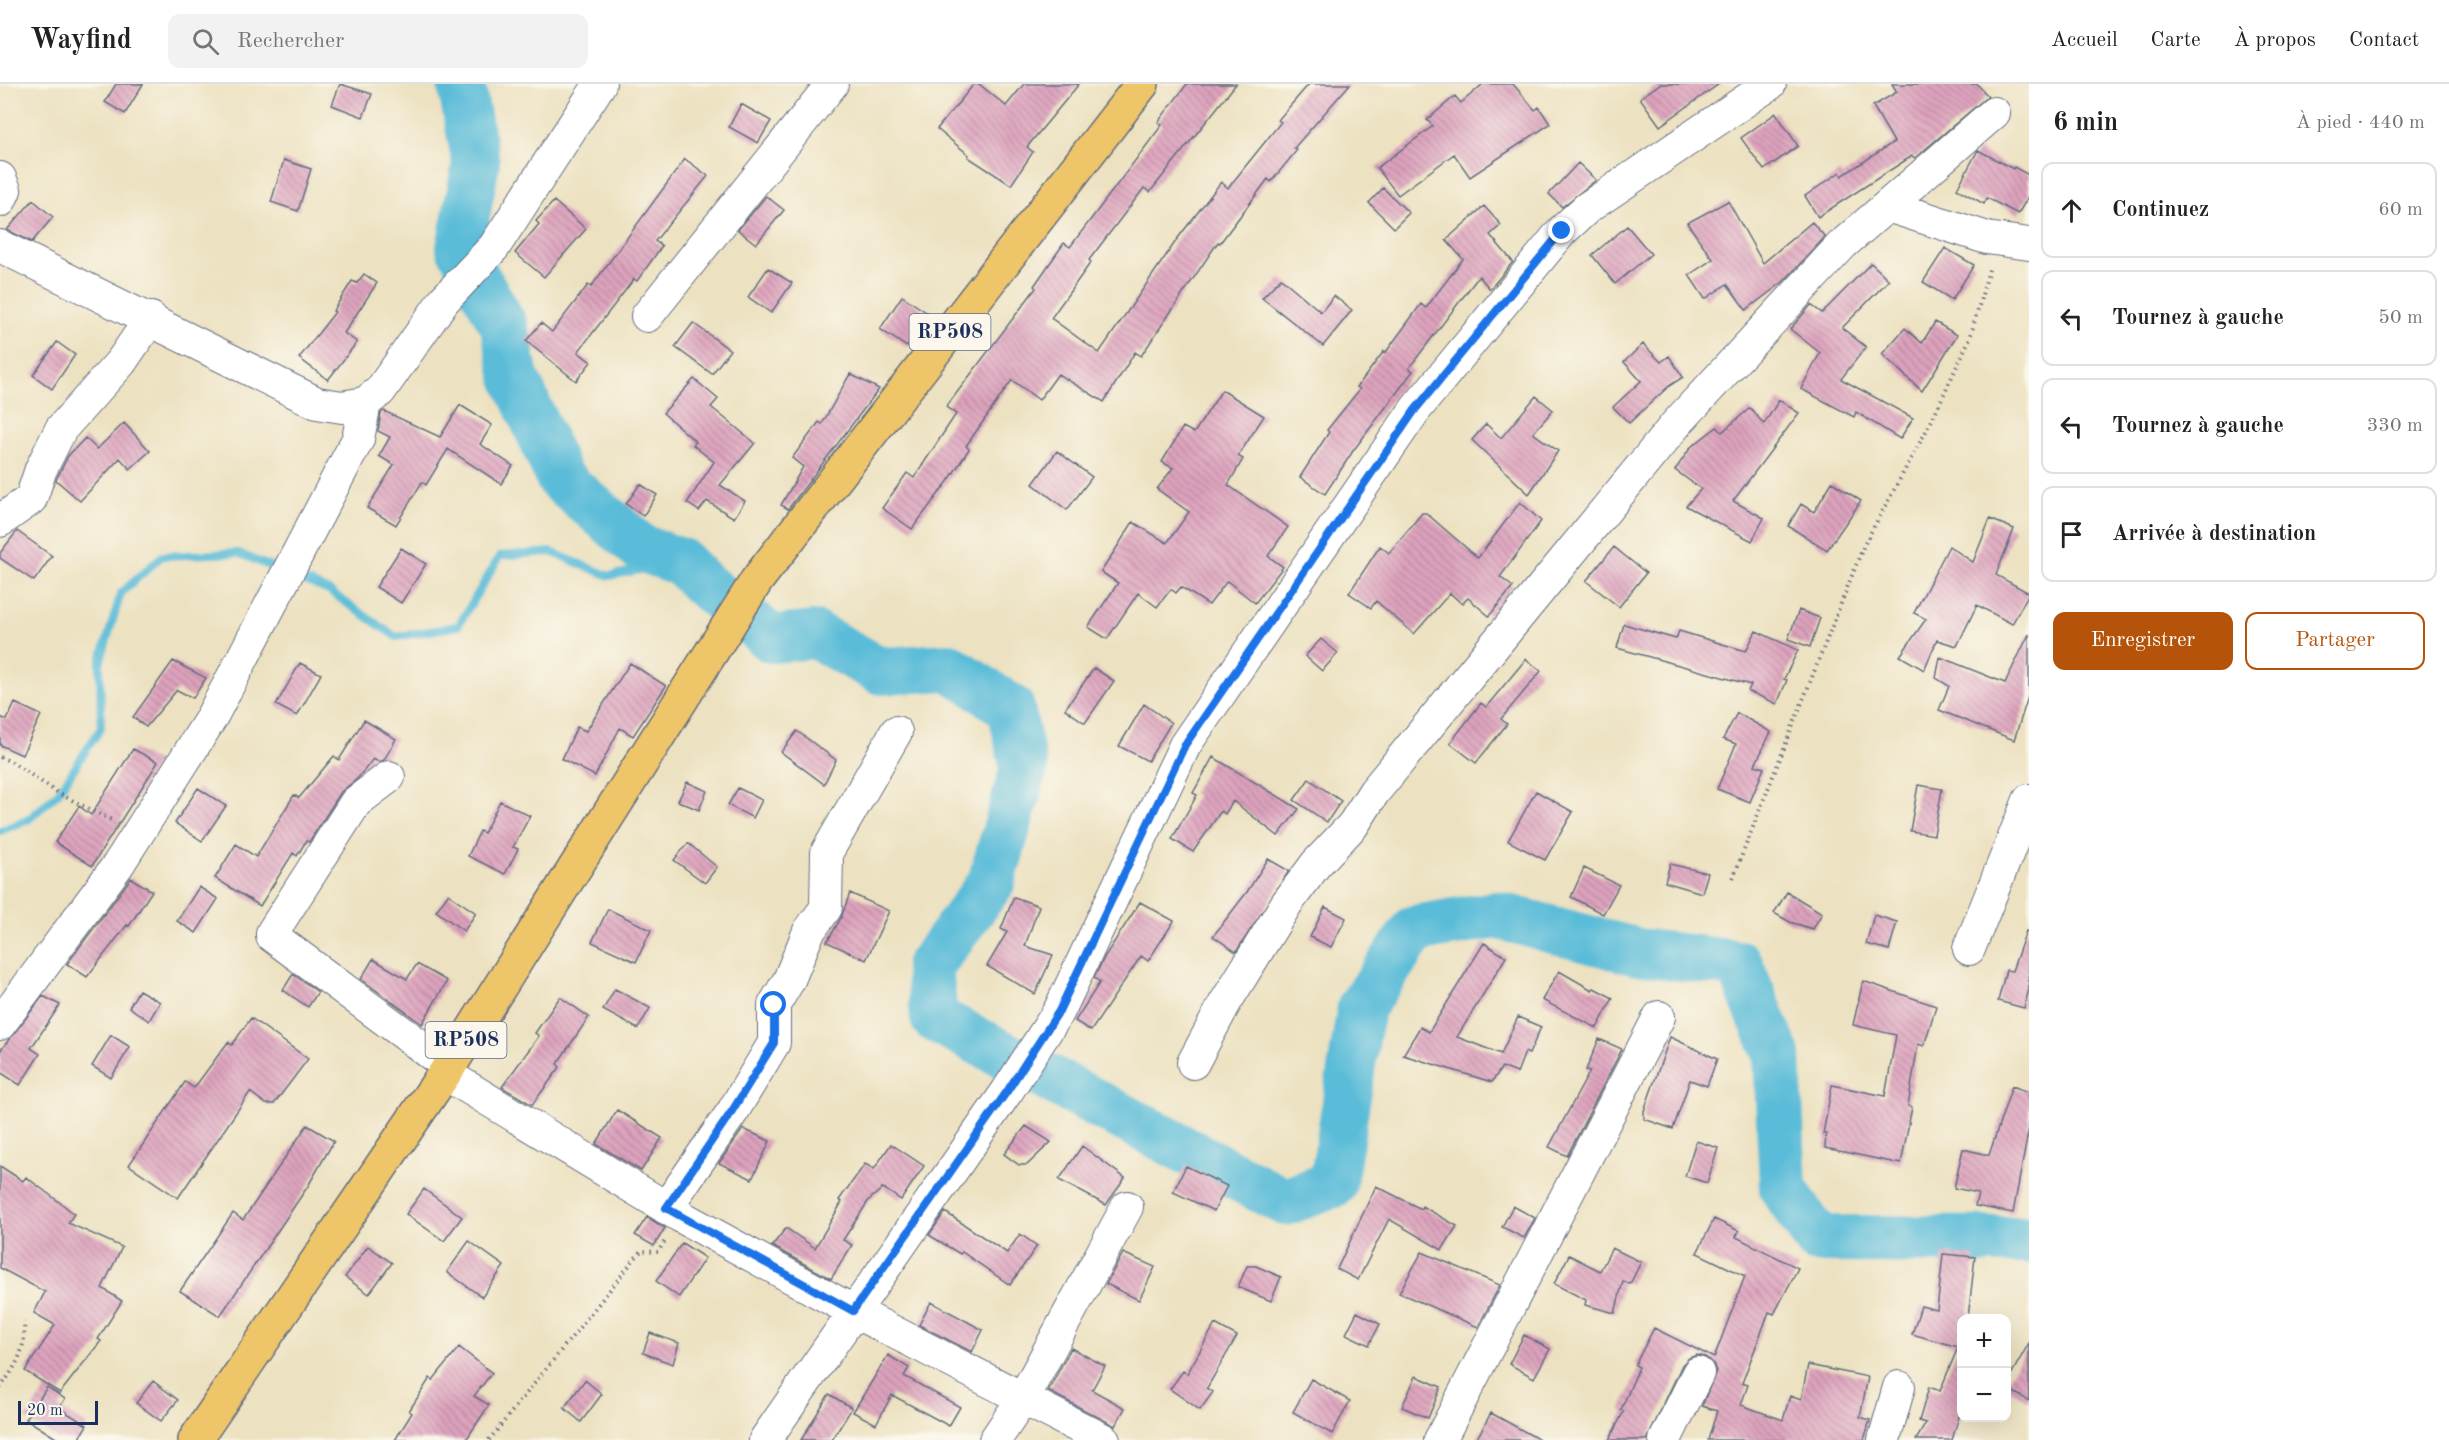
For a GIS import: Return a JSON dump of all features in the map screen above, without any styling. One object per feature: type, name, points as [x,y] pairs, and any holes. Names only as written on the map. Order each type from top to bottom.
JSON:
[{"type":"main road","name":"RP508","points":[[195,1440],[447,1070],[757,580],[1142,84]]},
{"type":"street","points":[[0,246],[151,318],[317,403],[342,407],[365,402],[380,391],[444,300],[494,247],[600,84]]},
{"type":"street","points":[[647,316],[832,84]]},
{"type":"street","points":[[765,1440],[1008,1090],[1059,1011],[1185,745],[1415,410],[1562,231],[1587,208],[1770,84]]},
{"type":"street","points":[[1194,1063],[1225,1003],[1287,903],[1316,864],[1353,825],[1374,792],[1677,423],[1842,245],[1994,113]]},
{"type":"street","points":[[0,178],[5,190],[0,201]]},
{"type":"street","points":[[1888,206],[1998,240],[2029,244]]},
{"type":"street","points":[[0,521],[31,498],[41,469],[61,429],[121,362],[151,318]]},
{"type":"street","points":[[0,1024],[136,836],[210,720],[358,439],[365,402]]},
{"type":"street","points":[[673,1212],[774,1043],[774,1005],[789,980],[809,931],[826,908],[827,852],[897,732]]},
{"type":"street","points":[[389,777],[356,802],[272,936],[447,1070],[673,1212],[853,1311],[1022,1400],[1104,1440]]},
{"type":"street","points":[[1969,949],[2029,800]]},
{"type":"street","points":[[1440,1440],[1659,1017]]},
{"type":"street","points":[[994,1440],[1022,1400],[1127,1207]]},
{"type":"street","points":[[1665,1440],[1698,1373]]},
{"type":"street","points":[[1884,1440],[1899,1387]]},
{"type":"path","points":[[1733,878],[1864,544],[1931,422],[1970,338],[1998,240]]},
{"type":"path","points":[[0,757],[12,762],[58,793],[136,836]]},
{"type":"path","points":[[489,1440],[641,1251],[658,1252],[673,1212]]},
{"type":"path","points":[[0,1388],[12,1372],[25,1341],[24,1322]]},
{"type":"building","points":[[116,84],[143,84],[125,114],[105,102]]},
{"type":"building","points":[[340,84],[372,94],[363,117],[332,105]]},
{"type":"building","points":[[974,84],[979,84],[1006,106],[1024,84],[1079,84],[1027,147],[1033,152],[1011,185],[968,157],[969,155],[937,129]]},
{"type":"building","points":[[1187,84],[1236,84],[1150,192],[1144,188],[1089,260],[1091,262],[1051,318],[1099,353],[1178,238],[1221,182],[1228,188],[1281,122],[1278,120],[1309,84],[1350,84],[1294,148],[1297,150],[1271,182],[1268,179],[1220,243],[1218,242],[1141,356],[1135,352],[1104,402],[1058,374],[1039,400],[1012,380],[966,446],[969,449],[949,480],[912,529],[882,508],[907,473],[914,478],[956,414],[946,407],[1036,288],[1034,286],[1064,243],[1070,247],[1162,125],[1158,122]]},
{"type":"building","points":[[1483,84],[1513,84],[1535,110],[1539,107],[1550,124],[1470,177],[1454,154],[1398,195],[1377,168],[1433,126],[1427,120],[1455,96],[1461,103]]},
{"type":"building","points":[[1660,84],[1719,84],[1660,126],[1640,98]]},
{"type":"building","points":[[1892,84],[1977,84],[1988,96],[1915,158],[1912,156],[1818,217],[1805,196],[1840,172],[1842,176],[1894,142],[1873,106],[1897,92]]},
{"type":"building","points":[[741,104],[771,121],[758,143],[729,127]]},
{"type":"building","points":[[1776,113],[1798,146],[1764,170],[1741,138]]},
{"type":"building","points":[[1978,150],[2029,175],[2029,195],[2018,214],[1987,198],[1984,204],[1957,189]]},
{"type":"building","points":[[685,159],[708,176],[655,241],[662,246],[637,281],[634,279],[578,352],[591,362],[576,381],[526,341],[541,323],[552,332],[588,285],[591,287]]},
{"type":"building","points":[[284,160],[311,169],[298,211],[271,202]]},
{"type":"building","points":[[1578,163],[1596,180],[1562,207],[1549,194]]},
{"type":"building","points":[[1383,188],[1409,213],[1394,228],[1369,203]]},
{"type":"building","points":[[766,196],[784,210],[756,244],[738,230]]},
{"type":"building","points":[[33,200],[53,217],[32,242],[7,230]]},
{"type":"building","points":[[554,201],[586,229],[544,277],[515,253],[539,224],[536,221]]},
{"type":"building","points":[[1728,201],[1763,263],[1812,222],[1825,237],[1783,282],[1746,310],[1727,284],[1705,299],[1689,275],[1713,259],[1687,223]]},
{"type":"building","points":[[1484,206],[1501,225],[1490,235],[1513,262],[1490,289],[1479,276],[1409,368],[1413,371],[1353,451],[1325,494],[1300,477],[1329,432],[1327,430],[1360,389],[1357,387],[1421,304],[1426,308],[1463,259],[1446,240]]},
{"type":"building","points":[[1627,226],[1651,254],[1615,284],[1592,255]]},
{"type":"building","points":[[1945,248],[1974,265],[1952,300],[1923,282]]},
{"type":"building","points":[[1871,263],[1889,280],[1842,328],[1866,347],[1841,379],[1913,418],[1900,439],[1856,412],[1854,417],[1801,389],[1820,353],[1790,329],[1811,305],[1822,313]]},
{"type":"building","points":[[768,268],[792,283],[771,313],[748,297]]},
{"type":"building","points":[[364,274],[377,283],[344,333],[357,342],[328,380],[299,358],[335,312],[333,311],[352,281],[357,283]]},
{"type":"building","points":[[1281,278],[1321,312],[1334,296],[1352,310],[1323,346],[1262,298]]},
{"type":"building","points":[[902,296],[929,314],[907,347],[880,329]]},
{"type":"building","points":[[1935,322],[1957,335],[1922,391],[1882,354],[1905,328],[1922,343]]},
{"type":"building","points":[[693,323],[730,350],[712,374],[675,347]]},
{"type":"building","points":[[57,342],[75,355],[52,389],[33,375]]},
{"type":"building","points":[[1643,344],[1661,362],[1669,356],[1683,377],[1669,386],[1629,423],[1613,407],[1641,381],[1624,362]]},
{"type":"building","points":[[850,374],[879,389],[788,509],[781,505],[803,467],[792,458],[819,422],[822,424]]},
{"type":"building","points":[[694,379],[718,399],[711,407],[755,443],[720,485],[745,501],[734,518],[707,501],[699,511],[687,503],[714,462],[693,445],[696,442],[663,413]]},
{"type":"building","points":[[1222,390],[1264,416],[1238,456],[1243,459],[1228,485],[1288,527],[1268,556],[1283,567],[1255,603],[1227,581],[1209,605],[1181,587],[1176,593],[1171,589],[1157,607],[1138,593],[1107,639],[1088,627],[1118,583],[1101,572],[1133,522],[1167,543],[1189,512],[1157,489],[1173,468],[1162,462],[1183,427],[1194,433]]},
{"type":"building","points":[[1536,396],[1553,410],[1533,433],[1558,451],[1529,494],[1472,440],[1486,424],[1501,438]]},
{"type":"building","points":[[1779,400],[1799,413],[1733,501],[1764,518],[1752,541],[1686,506],[1701,489],[1675,470],[1691,447],[1717,427],[1722,432],[1750,408],[1764,424]]},
{"type":"building","points":[[460,405],[492,425],[480,444],[513,466],[501,484],[448,449],[426,485],[422,482],[396,525],[367,508],[394,465],[379,456],[390,437],[378,431],[381,413],[384,411],[440,437]]},
{"type":"building","points":[[124,423],[150,451],[130,469],[120,458],[80,501],[56,480],[68,456],[85,438],[97,449]]},
{"type":"building","points":[[1057,451],[1092,477],[1067,510],[1033,484]]},
{"type":"building","points":[[1832,482],[1861,501],[1827,550],[1788,526],[1801,504],[1814,512]]},
{"type":"building","points":[[640,484],[657,495],[643,516],[626,504]]},
{"type":"building","points":[[1520,502],[1541,521],[1500,577],[1513,587],[1489,616],[1468,598],[1462,604],[1450,593],[1414,634],[1376,601],[1371,608],[1349,593],[1380,546],[1389,553],[1422,513],[1426,513],[1478,558]]},
{"type":"building","points":[[1990,519],[2014,529],[1996,575],[2029,593],[2012,624],[1977,605],[1957,646],[1937,640],[1924,670],[1900,656],[1926,619],[1914,613],[1949,546],[1973,562]]},
{"type":"building","points":[[17,531],[52,556],[34,581],[0,558],[0,553]]},
{"type":"building","points":[[1614,547],[1646,573],[1619,607],[1586,581]]},
{"type":"building","points":[[401,548],[426,564],[401,603],[376,587]]},
{"type":"building","points":[[1799,610],[1820,618],[1810,647],[1788,639]]},
{"type":"building","points":[[1624,624],[1676,639],[1679,631],[1746,651],[1756,631],[1798,650],[1784,679],[1787,680],[1777,704],[1748,691],[1751,685],[1617,648]]},
{"type":"building","points":[[2029,634],[2029,694],[2014,740],[1939,710],[1949,686],[1936,678],[1940,657],[2005,683]]},
{"type":"building","points":[[1321,639],[1338,653],[1322,671],[1305,656]]},
{"type":"building","points":[[1526,659],[1541,671],[1501,719],[1507,724],[1476,763],[1450,743],[1481,703],[1486,707]]},
{"type":"building","points":[[173,661],[206,678],[193,698],[177,690],[146,727],[133,717]]},
{"type":"building","points":[[300,663],[321,674],[297,716],[276,705]]},
{"type":"building","points":[[630,663],[666,686],[633,736],[620,728],[595,776],[562,759],[577,727],[586,731]]},
{"type":"building","points":[[1094,668],[1114,681],[1085,723],[1065,709]]},
{"type":"building","points":[[15,703],[41,715],[22,755],[0,745],[0,717],[7,720]]},
{"type":"building","points":[[1144,704],[1171,723],[1148,761],[1119,746]]},
{"type":"building","points":[[1737,713],[1771,732],[1755,765],[1764,768],[1750,802],[1717,789],[1736,744],[1723,739]]},
{"type":"building","points":[[364,720],[396,739],[384,760],[379,762],[373,759],[358,778],[341,792],[309,842],[306,841],[297,856],[293,853],[260,906],[215,878],[236,844],[256,857],[294,795],[299,798],[334,756],[339,760]]},
{"type":"building","points":[[797,731],[836,760],[824,784],[781,752]]},
{"type":"building","points":[[133,749],[158,762],[92,866],[55,842],[79,806],[91,815]]},
{"type":"building","points":[[1213,757],[1299,809],[1278,836],[1233,801],[1225,814],[1221,811],[1193,852],[1172,839],[1197,795],[1193,793]]},
{"type":"building","points":[[1309,779],[1341,801],[1327,822],[1294,800]]},
{"type":"building","points":[[687,782],[707,791],[699,810],[678,801]]},
{"type":"building","points":[[1918,785],[1942,789],[1934,835],[1910,831]]},
{"type":"building","points":[[198,788],[226,806],[202,841],[175,823]]},
{"type":"building","points":[[738,788],[762,800],[753,818],[728,805]]},
{"type":"building","points":[[1536,791],[1573,812],[1545,860],[1508,841]]},
{"type":"building","points":[[500,801],[530,816],[513,847],[518,849],[505,874],[468,856],[480,831],[484,833]]},
{"type":"building","points":[[688,843],[717,867],[705,883],[674,860]]},
{"type":"building","points":[[1268,859],[1289,871],[1236,952],[1213,936],[1247,892]]},
{"type":"building","points":[[1670,864],[1708,873],[1702,893],[1665,882]]},
{"type":"building","points":[[1584,868],[1619,885],[1603,914],[1571,897]]},
{"type":"building","points":[[131,878],[152,891],[129,926],[127,925],[87,977],[67,964]]},
{"type":"building","points":[[199,887],[218,899],[196,933],[177,921]]},
{"type":"building","points":[[1787,892],[1822,913],[1813,929],[1790,922],[1774,913]]},
{"type":"building","points":[[850,893],[889,911],[866,960],[827,942],[841,918]]},
{"type":"building","points":[[448,894],[476,913],[464,931],[436,911]]},
{"type":"building","points":[[1014,897],[1039,906],[1025,946],[1053,955],[1035,994],[987,966],[1007,932],[1001,929]]},
{"type":"building","points":[[1140,902],[1174,921],[1148,961],[1141,956],[1091,1031],[1075,1021],[1100,982],[1094,978],[1105,956]]},
{"type":"building","points":[[1325,907],[1346,918],[1331,947],[1310,937]]},
{"type":"building","points":[[608,909],[651,930],[636,962],[592,942]]},
{"type":"building","points":[[1874,915],[1897,922],[1889,950],[1866,944]]},
{"type":"building","points":[[2026,931],[2029,932],[2029,989],[2024,1008],[1998,1001],[2006,970],[2012,971]]},
{"type":"building","points":[[1484,943],[1506,957],[1457,1037],[1501,1054],[1518,1017],[1541,1027],[1529,1054],[1525,1052],[1517,1073],[1502,1067],[1492,1082],[1403,1055],[1420,1027],[1429,1032]]},
{"type":"building","points":[[373,959],[407,979],[417,964],[447,981],[422,1024],[361,979]]},
{"type":"building","points":[[1559,971],[1592,990],[1594,988],[1613,998],[1597,1028],[1542,1000]]},
{"type":"building","points":[[293,974],[318,992],[308,1007],[283,990]]},
{"type":"building","points":[[1863,981],[1936,1006],[1924,1046],[1918,1044],[1908,1106],[1912,1107],[1901,1164],[1825,1148],[1826,1134],[1823,1134],[1832,1085],[1885,1096],[1896,1035],[1853,1025]]},
{"type":"building","points":[[615,989],[650,1008],[638,1029],[603,1010]]},
{"type":"building","points":[[139,990],[160,1002],[149,1021],[129,1007]]},
{"type":"building","points":[[43,996],[60,1005],[31,1048],[40,1054],[20,1085],[0,1072],[0,1051]]},
{"type":"building","points":[[560,997],[589,1017],[557,1064],[560,1067],[532,1105],[502,1087],[539,1036],[535,1033]]},
{"type":"building","points":[[251,1018],[308,1059],[274,1104],[266,1104],[250,1092],[178,1198],[129,1165],[185,1082],[194,1088],[228,1042],[232,1045]]},
{"type":"building","points":[[111,1035],[130,1047],[111,1078],[92,1066]]},
{"type":"building","points":[[1670,1037],[1717,1059],[1707,1086],[1690,1080],[1673,1129],[1644,1119],[1644,1111]]},
{"type":"building","points":[[1599,1039],[1622,1049],[1567,1156],[1549,1147],[1590,1071],[1586,1070]]},
{"type":"building","points":[[2012,1086],[2029,1092],[2029,1128],[2013,1213],[1975,1206],[1978,1193],[1954,1188],[1963,1149],[1989,1155]]},
{"type":"building","points":[[617,1110],[662,1138],[641,1171],[596,1144]]},
{"type":"building","points":[[307,1125],[334,1141],[308,1186],[220,1316],[180,1291],[233,1213],[243,1220]]},
{"type":"building","points":[[1026,1126],[1051,1142],[1027,1165],[1019,1165],[1004,1154]]},
{"type":"building","points":[[743,1129],[770,1141],[752,1179],[719,1163]]},
{"type":"building","points":[[1696,1141],[1718,1148],[1707,1183],[1685,1176]]},
{"type":"building","points":[[891,1144],[924,1166],[901,1200],[883,1188],[869,1200],[843,1240],[852,1245],[831,1279],[772,1246],[786,1228],[815,1248],[842,1202],[839,1200],[865,1164],[874,1169]]},
{"type":"building","points":[[1082,1146],[1125,1178],[1106,1205],[1059,1180]]},
{"type":"building","points":[[0,1166],[23,1181],[26,1177],[66,1207],[74,1214],[68,1223],[122,1247],[102,1288],[122,1301],[98,1339],[101,1341],[60,1393],[25,1371],[55,1325],[34,1313],[45,1292],[0,1268]]},
{"type":"building","points":[[1186,1166],[1227,1186],[1214,1211],[1173,1192]]},
{"type":"building","points":[[1376,1186],[1421,1209],[1422,1206],[1457,1226],[1442,1250],[1389,1219],[1358,1280],[1337,1269]]},
{"type":"building","points":[[424,1189],[462,1217],[444,1241],[406,1214]]},
{"type":"building","points":[[1513,1206],[1535,1218],[1524,1238],[1502,1227]]},
{"type":"building","points":[[945,1212],[1007,1253],[1020,1234],[1037,1246],[1010,1285],[962,1252],[960,1254],[929,1235]]},
{"type":"building","points":[[647,1217],[665,1228],[654,1246],[635,1235]]},
{"type":"building","points":[[1714,1219],[1739,1231],[1736,1237],[1798,1268],[1774,1314],[1769,1312],[1742,1383],[1748,1385],[1741,1405],[1783,1420],[1790,1396],[1801,1400],[1808,1365],[1868,1377],[1860,1417],[1870,1420],[1864,1440],[1708,1440],[1717,1411],[1702,1406],[1716,1371],[1713,1363],[1697,1355],[1689,1358],[1682,1365],[1647,1440],[1609,1440],[1624,1411],[1621,1410],[1639,1367],[1635,1365],[1654,1328],[1714,1358],[1745,1276],[1697,1253]]},
{"type":"building","points":[[469,1241],[504,1266],[482,1297],[447,1272]]},
{"type":"building","points":[[682,1243],[705,1258],[679,1297],[656,1281]]},
{"type":"building","points":[[368,1246],[392,1263],[369,1294],[345,1277]]},
{"type":"building","points":[[1612,1248],[1641,1262],[1630,1284],[1623,1281],[1615,1313],[1585,1305],[1586,1300],[1554,1284],[1569,1255],[1600,1271]]},
{"type":"building","points":[[1422,1252],[1500,1285],[1478,1327],[1399,1293]]},
{"type":"building","points":[[1123,1253],[1155,1267],[1139,1300],[1106,1284]]},
{"type":"building","points":[[1943,1254],[1975,1257],[1968,1314],[1957,1314],[1957,1347],[1912,1334],[1921,1306],[1937,1310]]},
{"type":"building","points":[[1247,1266],[1256,1266],[1281,1277],[1271,1301],[1238,1287]]},
{"type":"building","points":[[931,1302],[983,1330],[972,1352],[919,1325]]},
{"type":"building","points":[[1357,1312],[1380,1324],[1369,1345],[1346,1334]]},
{"type":"building","points":[[1215,1324],[1237,1336],[1207,1388],[1213,1392],[1200,1410],[1170,1389],[1183,1371],[1187,1374]]},
{"type":"building","points":[[650,1333],[679,1343],[673,1364],[643,1353]]},
{"type":"building","points":[[1524,1335],[1550,1349],[1534,1378],[1509,1364]]},
{"type":"building","points":[[2029,1343],[2029,1401],[2011,1390],[2011,1375]]},
{"type":"building","points":[[459,1347],[492,1373],[474,1396],[489,1405],[466,1440],[395,1440],[412,1413],[409,1411],[430,1378],[433,1380]]},
{"type":"building","points":[[1071,1348],[1105,1366],[1092,1390],[1125,1408],[1115,1426],[1048,1391]]},
{"type":"building","points":[[1957,1349],[1957,1422],[1952,1440],[1916,1440],[1926,1423],[1919,1421],[1929,1387],[1940,1391]]},
{"type":"building","points":[[888,1355],[909,1368],[904,1376],[960,1407],[949,1426],[892,1395],[876,1424],[853,1412]]},
{"type":"building","points":[[1416,1376],[1441,1387],[1428,1418],[1402,1407]]},
{"type":"building","points":[[1311,1379],[1350,1401],[1332,1434],[1293,1412]]},
{"type":"building","points":[[585,1380],[602,1394],[581,1422],[564,1408]]},
{"type":"building","points":[[153,1381],[178,1400],[161,1421],[136,1403]]},
{"type":"building","points":[[47,1387],[65,1399],[59,1408],[87,1425],[78,1440],[59,1440],[26,1419]]},
{"type":"building","points":[[829,1394],[852,1408],[832,1440],[801,1440]]},
{"type":"building","points":[[1491,1413],[1540,1440],[1476,1440]]},
{"type":"waterway","points":[[461,84],[476,163],[460,248],[504,326],[515,377],[560,479],[641,548],[681,562],[702,583],[772,639],[815,635],[881,671],[949,667],[1011,708],[1024,768],[991,883],[929,967],[934,1018],[1285,1202],[1333,1184],[1361,1007],[1415,929],[1496,915],[1638,952],[1739,964],[1777,1055],[1783,1188],[1817,1239],[2029,1240]]},
{"type":"waterway","points":[[293,576],[329,591],[396,637],[458,626],[500,556],[551,552],[609,576],[681,562]]},
{"type":"waterway","points":[[0,831],[29,819],[58,793],[101,728],[100,663],[121,593],[162,556],[238,553],[281,571]]},
{"type":"route","points":[[774,1005],[776,1038],[774,1043],[732,1111],[666,1208],[853,1311],[1008,1090],[1059,1011],[1168,776],[1185,745],[1415,410],[1562,231]]}]
